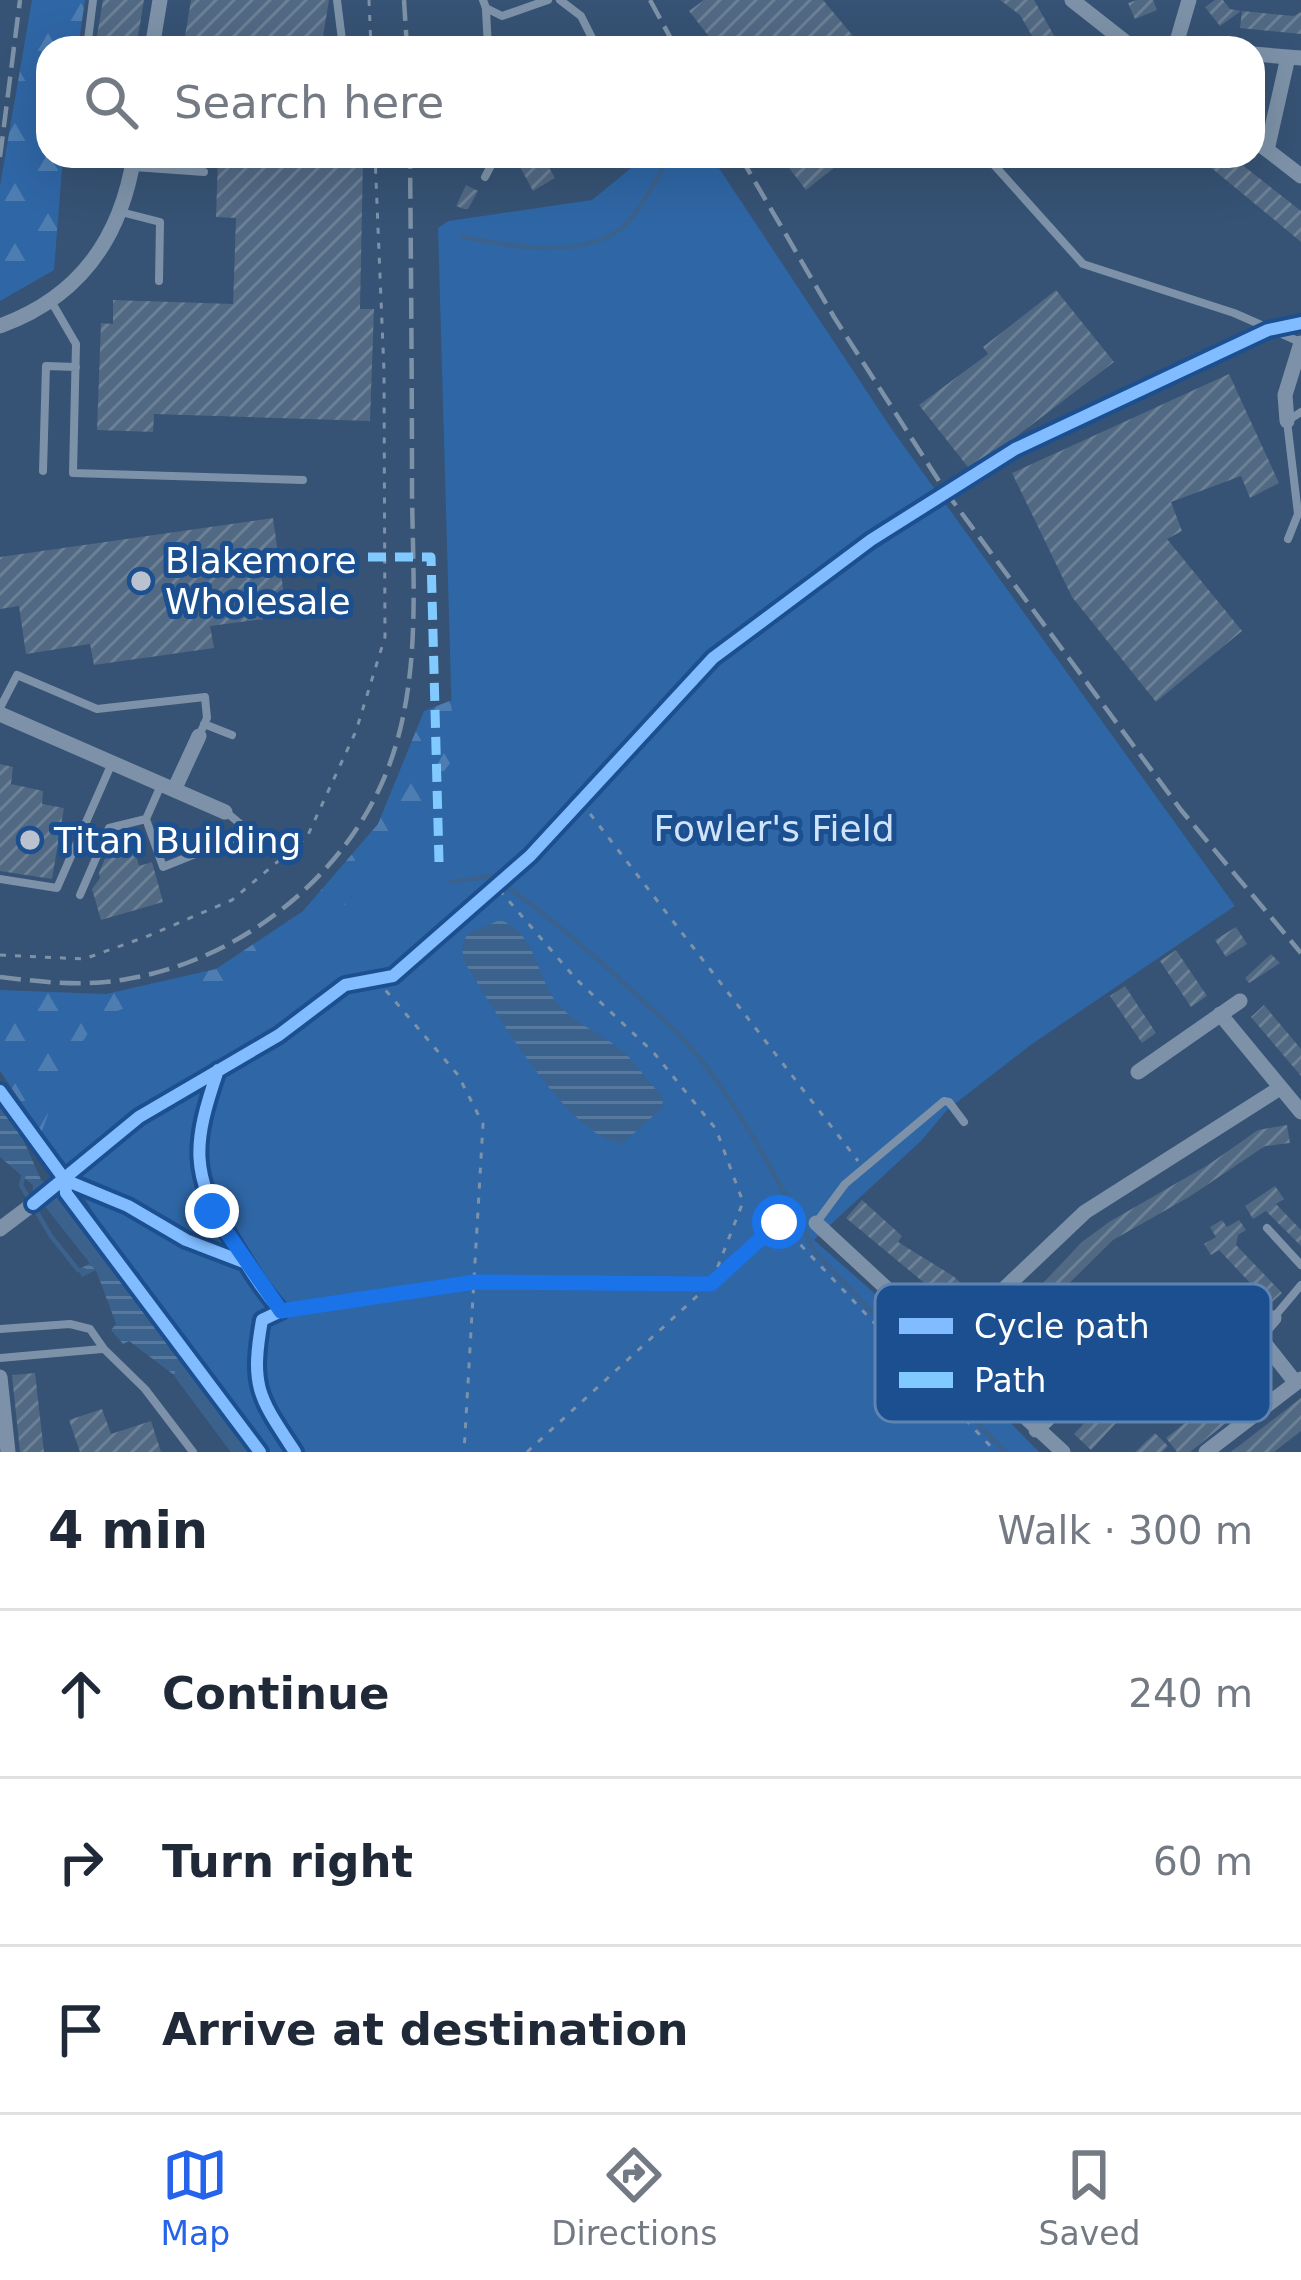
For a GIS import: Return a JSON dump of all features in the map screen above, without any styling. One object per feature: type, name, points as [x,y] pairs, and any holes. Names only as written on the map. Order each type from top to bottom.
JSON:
[{"type":"street","points":[[154,36],[160,0]]},
{"type":"street","points":[[1072,0],[1118,36]]},
{"type":"street","points":[[1178,36],[1189,0]]},
{"type":"street","points":[[1265,55],[1295,58],[1265,132]]},
{"type":"street","points":[[1265,148],[1301,176]]},
{"type":"street","points":[[0,326],[50,300],[101,251],[121,212],[132,168]]},
{"type":"street","points":[[1294,416],[1286,395],[1301,343]]},
{"type":"street","points":[[0,711],[225,812]]},
{"type":"street","points":[[167,788],[202,730]]},
{"type":"street","points":[[1138,1072],[1240,1001]]},
{"type":"street","points":[[1220,1014],[1301,1112]]},
{"type":"street","points":[[1009,1284],[1085,1212],[1280,1088]]},
{"type":"street","points":[[0,1229],[33,1204]]},
{"type":"street","points":[[816,1223],[882,1284]]},
{"type":"street","points":[[1271,1321],[1274,1318]]},
{"type":"street","points":[[1271,1347],[1299,1380],[1271,1402]]},
{"type":"street","points":[[0,1377],[8,1452]]},
{"type":"street","points":[[1028,1422],[1063,1452]]},
{"type":"street","points":[[1036,1430],[1044,1422]]},
{"type":"street","points":[[1206,1452],[1245,1422]]},
{"type":"lane","points":[[89,36],[94,0]]},
{"type":"lane","points":[[338,0],[342,36]]},
{"type":"lane","points":[[484,4],[502,16],[548,0]]},
{"type":"lane","points":[[560,0],[581,16],[591,36]]},
{"type":"lane","points":[[484,4],[487,36]]},
{"type":"lane","points":[[179,168],[204,172]]},
{"type":"lane","points":[[485,177],[490,168]]},
{"type":"lane","points":[[997,168],[1083,264],[1234,313],[1301,343]]},
{"type":"lane","points":[[121,212],[160,222],[159,281]]},
{"type":"lane","points":[[50,300],[73,334],[73,472],[303,480]]},
{"type":"lane","points":[[43,471],[46,366],[76,367]]},
{"type":"lane","points":[[1288,539],[1298,514],[1294,416]]},
{"type":"lane","points":[[0,711],[17,675],[97,709],[205,697],[202,730],[232,735]]},
{"type":"lane","points":[[0,879],[57,888],[112,763]]},
{"type":"lane","points":[[80,895],[109,828],[146,819],[167,788]]},
{"type":"lane","points":[[146,819],[163,867],[250,832],[225,812]]},
{"type":"lane","points":[[816,1223],[845,1184],[944,1101],[964,1122]]},
{"type":"lane","points":[[1267,1228],[1301,1265]]},
{"type":"lane","points":[[1274,1318],[1301,1285]]},
{"type":"lane","points":[[0,1329],[70,1324],[90,1329],[146,1389],[193,1452]]},
{"type":"lane","points":[[0,1358],[104,1349]]},
{"type":"path","points":[[369,0],[370,36]]},
{"type":"path","points":[[0,955],[84,958],[148,936],[232,900],[307,837],[356,731],[385,637],[384,371],[376,168]]},
{"type":"path","points":[[568,815],[596,786]]},
{"type":"path","points":[[581,802],[864,1168]]},
{"type":"path","points":[[479,901],[513,871]]},
{"type":"path","points":[[496,886],[576,979],[654,1053],[716,1129],[743,1202],[711,1284]]},
{"type":"path","points":[[360,982],[393,976]]},
{"type":"path","points":[[376,979],[458,1075],[483,1124],[464,1452]]},
{"type":"path","points":[[526,1452],[779,1222],[803,1213],[816,1223]]},
{"type":"path","points":[[779,1222],[875,1324]]},
{"type":"path","points":[[262,1321],[281,1311],[475,1282],[711,1284]]},
{"type":"path","points":[[269,1298],[281,1311]]},
{"type":"path","points":[[968,1422],[996,1452]]},
{"type":"green space","points":[[32,0],[85,0],[80,36],[36,36],[36,168],[62,168],[54,270],[0,301],[0,186]]},
{"type":"green space","name":"Fowler's Field","points":[[631,168],[719,168],[893,431],[1235,906],[1032,1044],[947,1110],[922,1140],[814,1240],[875,1294],[875,1422],[1010,1422],[1039,1452],[268,1452],[105,1231],[42,1131],[63,1073],[97,1019],[150,998],[238,979],[346,904],[453,759],[438,228],[448,221],[592,200]]},
{"type":"green space","points":[[452,700],[511,738],[567,757],[64,1165],[0,1071],[0,990],[106,994],[216,969],[303,911],[378,824],[424,711]]},
{"type":"shaded area","points":[[500,920],[521,934],[557,1003],[625,1053],[662,1095],[663,1107],[623,1143],[603,1137],[580,1121],[557,1097],[464,961],[467,934]]},
{"type":"shaded area","points":[[0,1098],[18,1128],[50,1200],[0,1157]]},
{"type":"shaded area","points":[[100,1257],[117,1266],[189,1364],[194,1390],[129,1341],[123,1344],[111,1330],[116,1324],[96,1270],[82,1277],[78,1270]]},
{"type":"building","points":[[103,0],[144,0],[138,36],[97,36]]},
{"type":"building","points":[[191,0],[329,0],[323,36],[185,36]]},
{"type":"building","points":[[704,0],[823,0],[853,36],[709,36],[689,11]]},
{"type":"building","points":[[1000,0],[1034,0],[1054,36],[1032,36],[1020,15]]},
{"type":"building","points":[[1153,0],[1157,10],[1135,19],[1128,3]]},
{"type":"building","points":[[1215,0],[1241,11],[1220,26],[1205,7]]},
{"type":"building","points":[[1242,11],[1294,16],[1301,12],[1301,34],[1240,28]]},
{"type":"building","points":[[218,168],[363,168],[360,309],[374,309],[370,421],[154,414],[153,432],[97,430],[101,323],[113,324],[113,300],[233,304],[236,218],[216,217]]},
{"type":"building","points":[[521,168],[549,168],[555,178],[533,191]]},
{"type":"building","points":[[789,168],[834,168],[806,190]]},
{"type":"building","points":[[1212,168],[1246,168],[1301,211],[1301,242]]},
{"type":"building","points":[[466,185],[478,191],[464,209],[456,206]]},
{"type":"building","points":[[1056,290],[1114,362],[971,471],[919,405],[988,354],[983,347]]},
{"type":"building","points":[[1229,374],[1279,483],[1250,498],[1241,476],[1171,502],[1182,531],[1167,539],[1242,631],[1156,702],[1072,597],[1012,473]]},
{"type":"building","name":"Blakemore Wholesale","points":[[273,518],[287,616],[210,626],[214,648],[94,665],[90,644],[26,654],[19,606],[0,609],[0,557]]},
{"type":"building","name":"Titan Building","points":[[0,764],[13,767],[11,784],[43,791],[42,804],[64,808],[52,879],[0,871]]},
{"type":"building","points":[[113,839],[135,852],[139,866],[152,862],[163,902],[101,920],[92,889]]},
{"type":"building","points":[[1236,927],[1247,944],[1226,957],[1215,940]]},
{"type":"building","points":[[1176,950],[1207,996],[1191,1007],[1160,961]]},
{"type":"building","points":[[1271,954],[1280,963],[1249,983],[1245,978]]},
{"type":"building","points":[[1125,986],[1156,1033],[1142,1043],[1110,996]]},
{"type":"building","points":[[1264,1005],[1301,1049],[1301,1076],[1251,1017]]},
{"type":"building","points":[[1287,1125],[1290,1143],[1265,1146],[1113,1240],[1068,1284],[1042,1284],[1082,1242],[1109,1222],[1258,1130]]},
{"type":"building","points":[[1275,1186],[1284,1199],[1276,1204],[1301,1230],[1301,1246],[1266,1211],[1253,1219],[1245,1206]]},
{"type":"building","points":[[862,1200],[902,1236],[898,1242],[962,1284],[926,1284],[846,1218]]},
{"type":"building","points":[[1222,1220],[1227,1227],[1239,1220],[1246,1230],[1238,1235],[1236,1245],[1282,1293],[1271,1303],[1271,1284],[1251,1284],[1219,1250],[1211,1255],[1204,1244],[1216,1237],[1210,1227]]},
{"type":"building","points":[[35,1373],[44,1452],[20,1452],[12,1375]]},
{"type":"building","points":[[1301,1398],[1301,1431],[1274,1452],[1231,1452],[1271,1422]]},
{"type":"building","points":[[102,1409],[111,1434],[151,1421],[161,1452],[80,1452],[69,1420]]},
{"type":"building","points":[[1085,1422],[1117,1422],[1091,1450],[1074,1434]]},
{"type":"building","points":[[1186,1422],[1227,1422],[1190,1452],[1177,1452],[1166,1438]]},
{"type":"building","points":[[1155,1433],[1168,1446],[1162,1452],[1135,1452]]},
{"type":"waterway","points":[[463,237],[544,248],[605,238],[634,214],[663,168]]},
{"type":"waterway","points":[[451,882],[492,876]]},
{"type":"waterway","points":[[505,885],[589,952],[687,1043],[737,1111],[793,1208]]},
{"type":"waterway","points":[[24,1174],[21,1185],[51,1236],[78,1270],[84,1270]]},
{"type":"waterway","points":[[40,1188],[107,1273]]},
{"type":"waterway","points":[[798,1219],[815,1252],[875,1315]]},
{"type":"waterway","points":[[182,1374],[240,1452]]},
{"type":"waterway","points":[[976,1422],[1005,1452]]},
{"type":"railway","points":[[0,157],[20,0]]},
{"type":"railway","points":[[404,0],[406,36]]},
{"type":"railway","points":[[650,0],[670,36]]},
{"type":"railway","points":[[0,977],[64,983],[111,981],[170,969],[211,953],[287,906],[320,875],[372,803],[400,730],[411,664],[410,168]]},
{"type":"railway","points":[[747,168],[834,317],[946,492],[1181,810],[1301,953]]},
{"type":"marked path","points":[[368,557],[431,557],[439,862]]},
{"type":"cycle path","points":[[33,1204],[139,1117],[279,1035],[345,985],[393,976],[530,856],[713,658],[871,540],[1015,449],[1268,330],[1301,323]]},
{"type":"cycle path","points":[[218,1070],[200,1138],[202,1176],[218,1217],[281,1311],[262,1320],[258,1377],[266,1404],[295,1452]]},
{"type":"cycle path","points":[[0,1091],[65,1180],[66,1193],[260,1452]]},
{"type":"cycle path","points":[[65,1180],[128,1206],[186,1240],[246,1263]]},
{"type":"place","name":"Blakemore Wholesale","points":[[141,581]]},
{"type":"place","name":"Titan Building","points":[[30,840]]},
{"type":"route","points":[[212,1211],[281,1311],[475,1282],[711,1284],[779,1222]]}]
